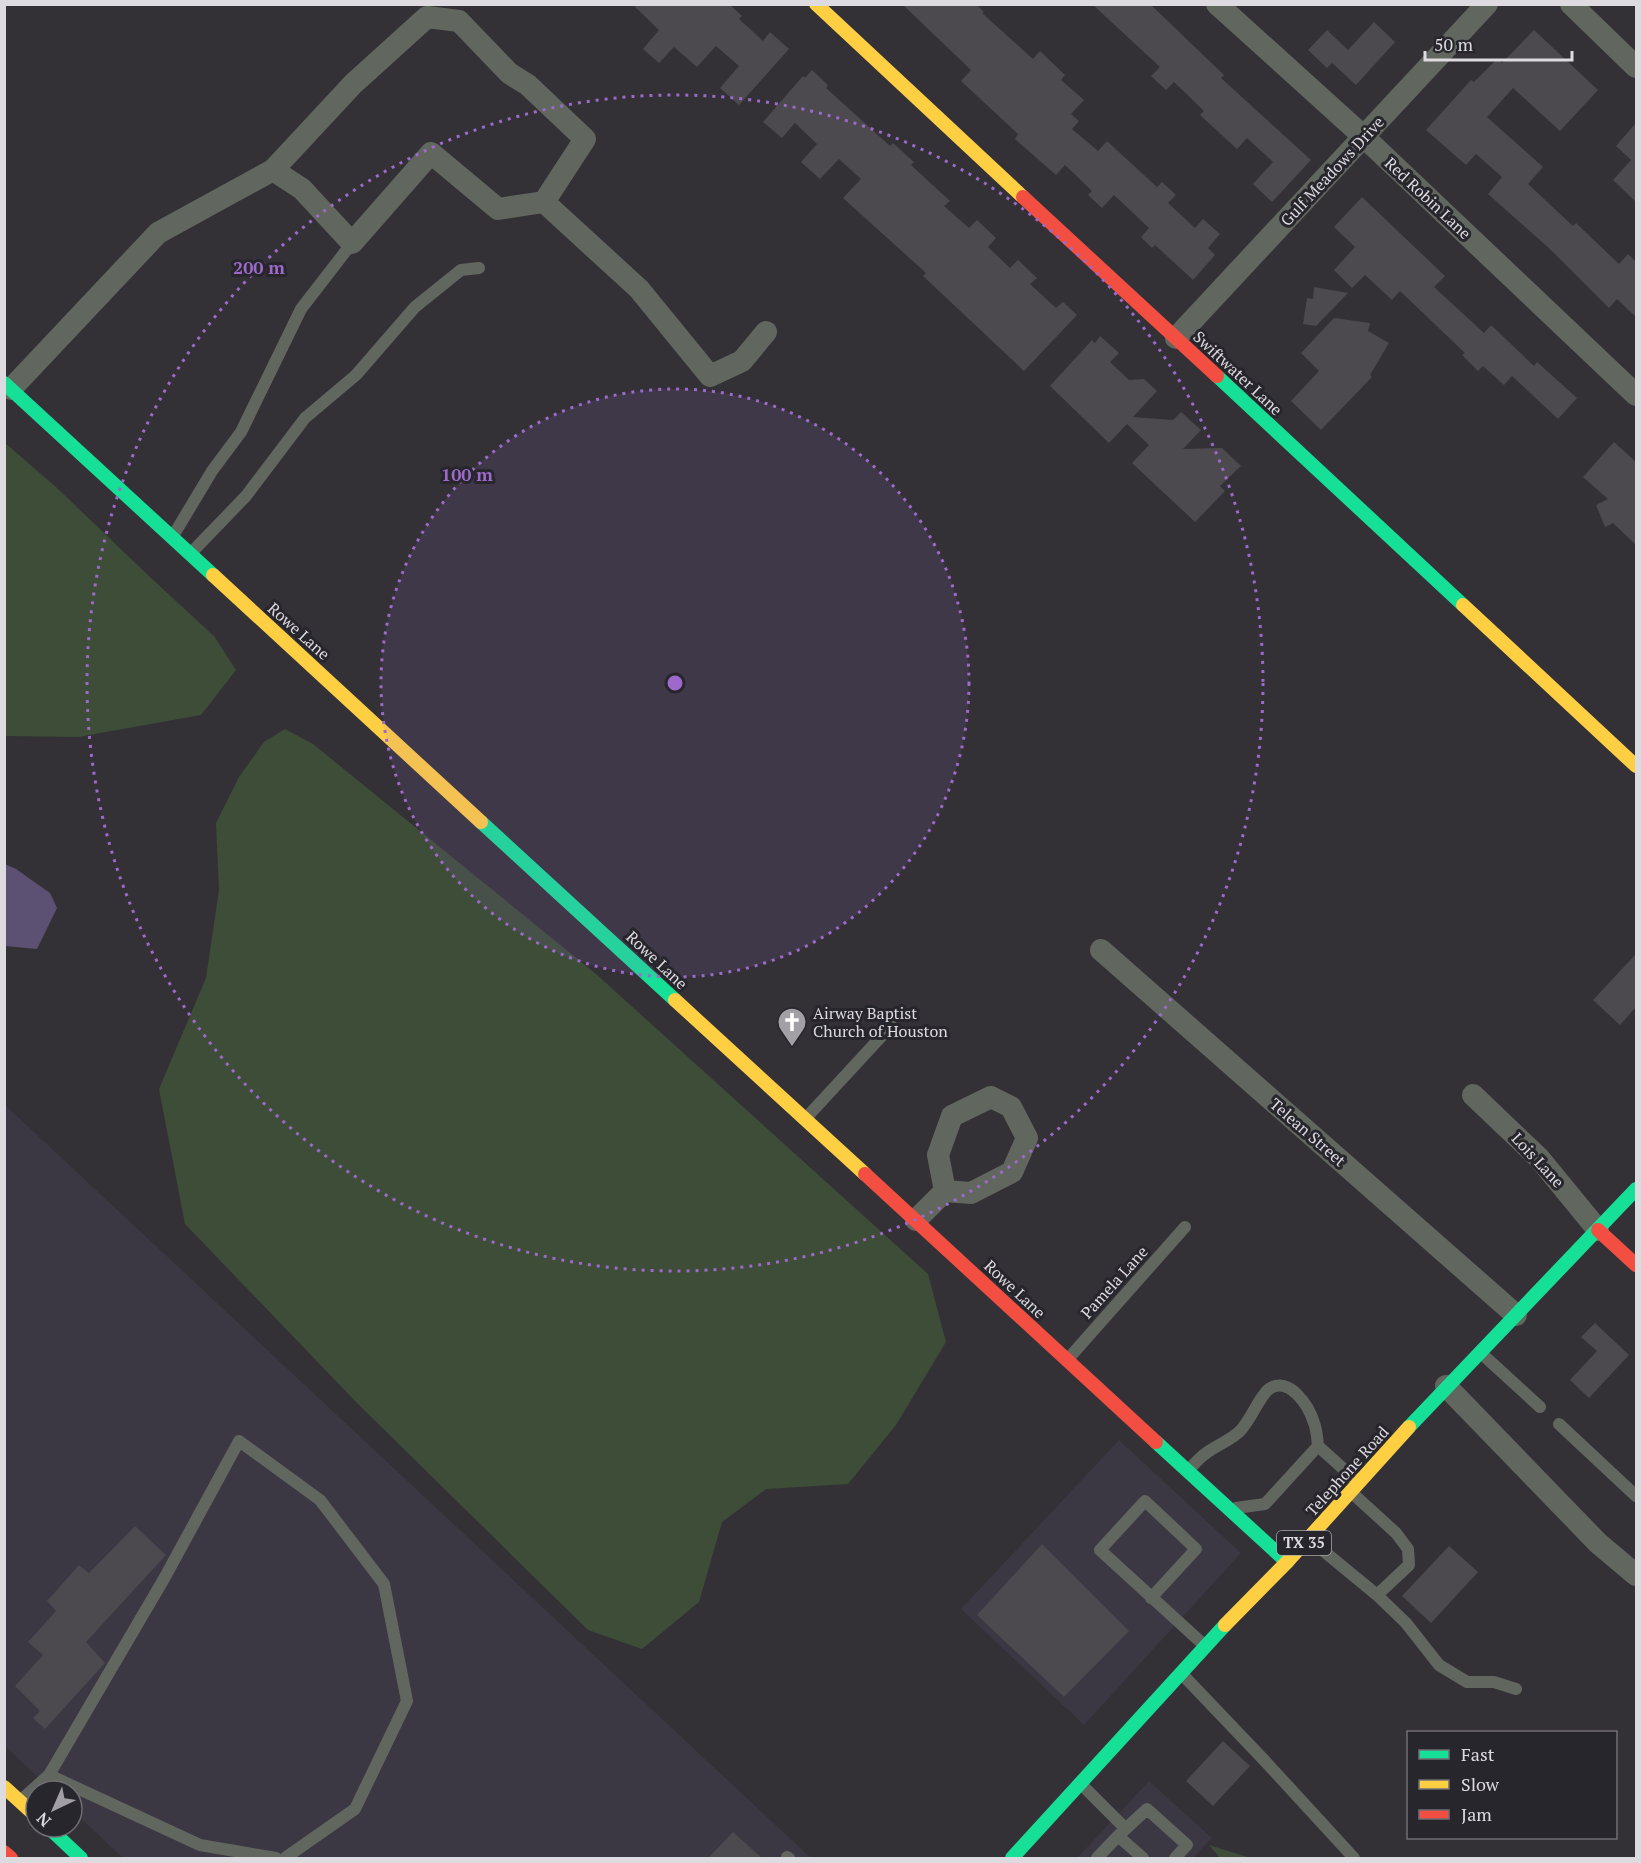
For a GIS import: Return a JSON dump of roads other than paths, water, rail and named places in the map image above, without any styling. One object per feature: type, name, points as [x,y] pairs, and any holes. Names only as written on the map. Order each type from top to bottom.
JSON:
[{"type":"street","name":"Swiftwater Lane","points":[[816,4],[1636,765]]},
{"type":"street","name":"Red Robin Lane","points":[[1217,4],[1364,137],[1636,395]]},
{"type":"street","name":"Gulf Meadows Drive","points":[[1176,338],[1487,4]]},
{"type":"street","points":[[1571,4],[1636,67]]},
{"type":"street","points":[[8,386],[158,233],[273,170],[353,84],[427,17],[459,21],[509,73],[528,85],[585,139],[544,202],[498,209],[431,153],[352,243],[303,189],[273,170]]},
{"type":"street","points":[[544,202],[639,289],[710,376],[742,361],[766,332]]},
{"type":"street","name":"Rowe Lane","points":[[8,386],[1287,1562]]},
{"type":"street","name":"Telean Street","points":[[1101,950],[1516,1315]]},
{"type":"street","name":"Lois Lane","points":[[1473,1095],[1539,1158],[1598,1230]]},
{"type":"street","points":[[916,1221],[945,1191],[971,1192],[1011,1172],[1027,1138],[1011,1107],[991,1097],[952,1116],[938,1155],[945,1191]]},
{"type":"street","name":"Telephone Road","points":[[1012,1858],[1204,1646],[1287,1562],[1446,1386],[1636,1189]]},
{"type":"street","points":[[1598,1230],[1636,1265]]},
{"type":"street","points":[[1446,1386],[1598,1543],[1636,1575]]},
{"type":"street","points":[[4,1787],[24,1805]]},
{"type":"street","points":[[61,1839],[81,1858]]},
{"type":"street","points":[[4,1852],[11,1858]]},
{"type":"lane","points":[[172,537],[212,471],[241,432],[301,309],[352,243]]},
{"type":"lane","points":[[190,554],[246,496],[305,418],[356,375],[415,307],[461,270],[479,268]]},
{"type":"lane","points":[[806,1119],[891,1026]]},
{"type":"lane","name":"Pamela Lane","points":[[1067,1360],[1185,1227]]},
{"type":"lane","points":[[1479,1352],[1540,1407]]},
{"type":"lane","points":[[1188,1471],[1204,1454],[1234,1437],[1249,1422],[1263,1394],[1279,1385],[1288,1387],[1306,1405],[1315,1423],[1318,1446],[1408,1549],[1409,1564],[1377,1595]]},
{"type":"lane","points":[[1559,1424],[1636,1496]]},
{"type":"lane","points":[[20,1801],[49,1775],[165,1577],[239,1441],[320,1500],[384,1584],[407,1701],[355,1809],[285,1858]]},
{"type":"lane","points":[[1229,1509],[1265,1504],[1318,1446]]},
{"type":"lane","points":[[1151,1598],[1196,1549],[1145,1501],[1100,1550],[1151,1598],[1204,1646]]},
{"type":"lane","points":[[1308,1538],[1377,1595],[1406,1623],[1438,1665],[1467,1682],[1494,1682],[1516,1689]]},
{"type":"lane","points":[[1181,1673],[1354,1858]]},
{"type":"lane","points":[[49,1775],[200,1845],[276,1858]]},
{"type":"lane","points":[[1079,1783],[1143,1858]]},
{"type":"lane","points":[[1097,1858],[1148,1809],[1187,1845],[1174,1858]]},
{"type":"place","name":"Airway Baptist Church of Houston","points":[[792,1048]]}]
